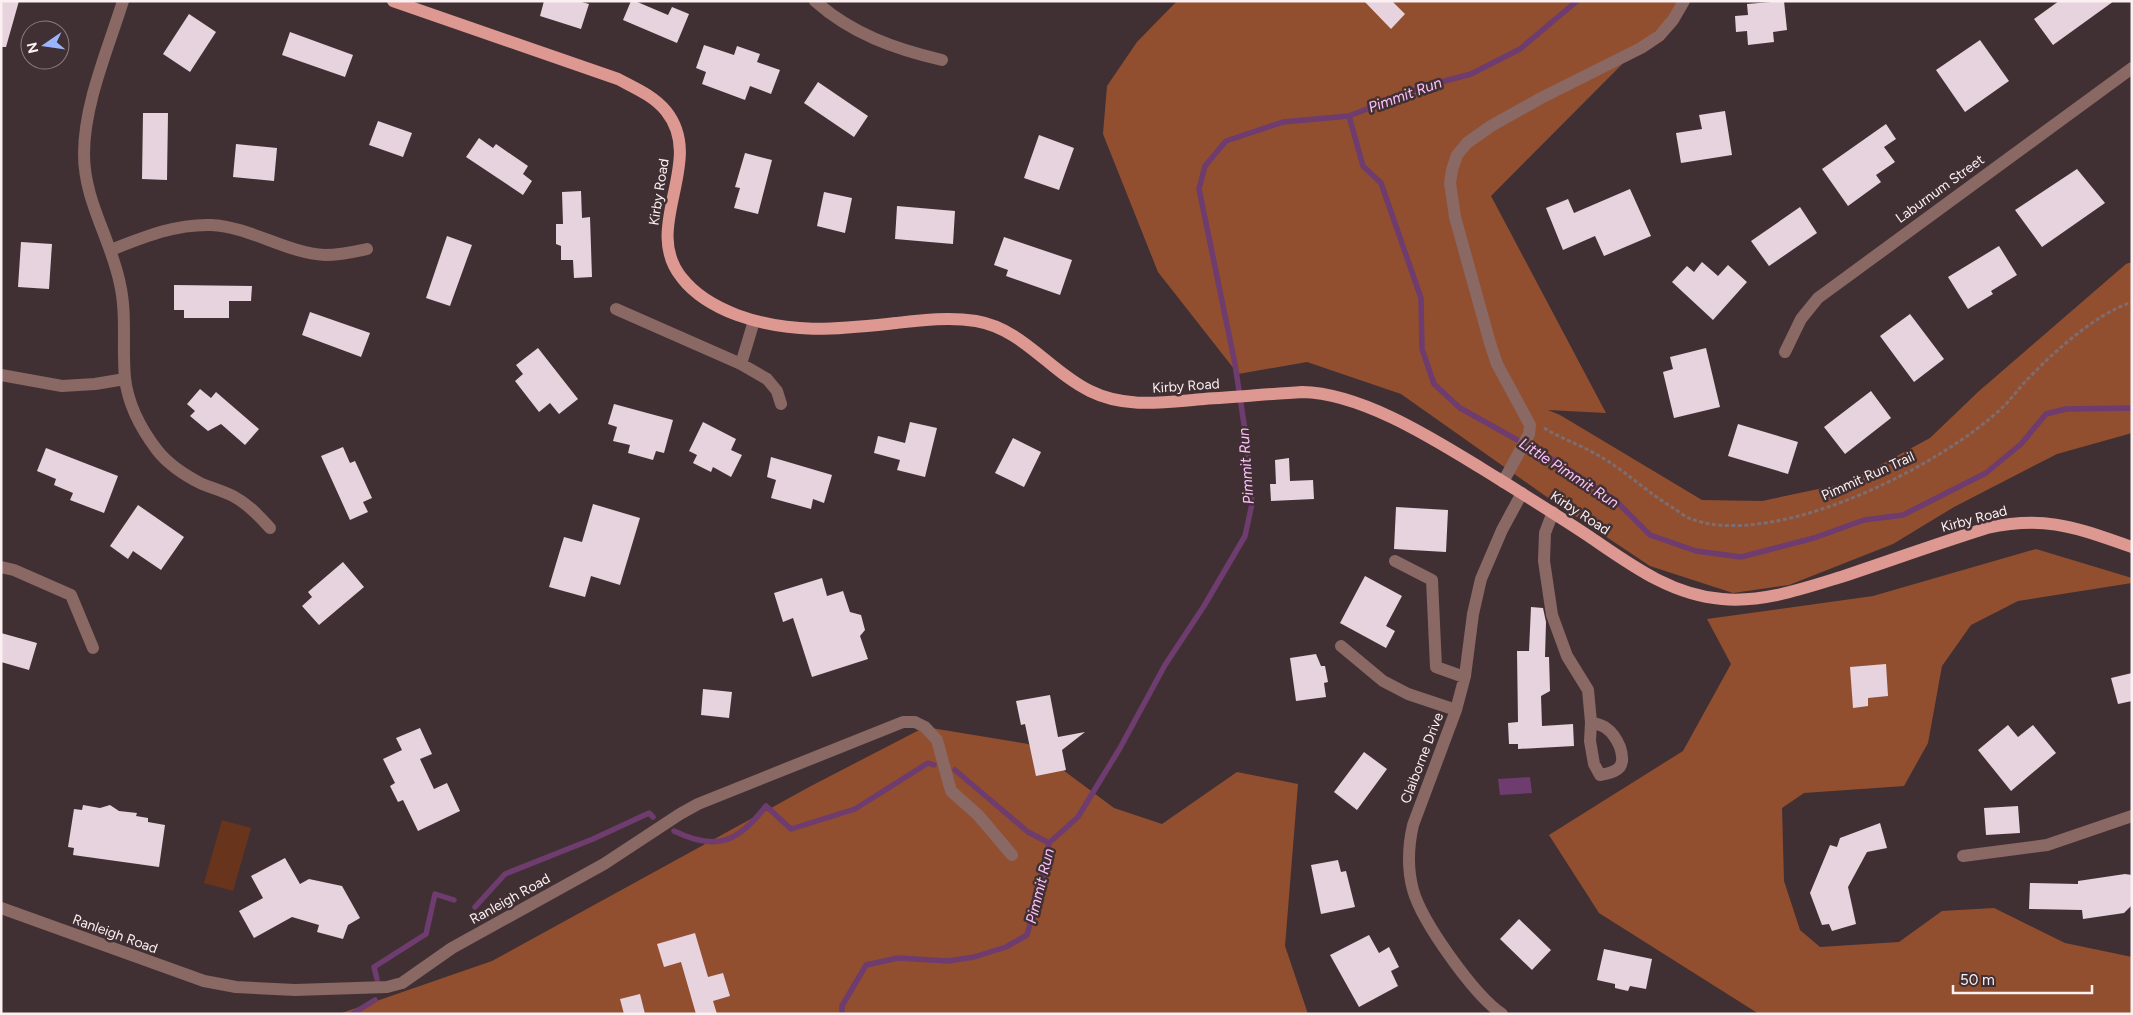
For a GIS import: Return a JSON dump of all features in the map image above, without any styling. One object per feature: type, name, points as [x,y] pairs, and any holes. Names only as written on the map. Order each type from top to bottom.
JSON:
[{"type":"main road","name":"Kirby Road","points":[[393,1],[618,79],[637,88],[658,103],[673,122],[680,144],[679,172],[667,227],[669,249],[674,265],[684,281],[703,298],[725,310],[754,321],[792,329],[815,330],[928,320],[966,320],[993,326],[1016,336],[1075,383],[1109,399],[1126,402],[1153,404],[1317,392],[1351,401],[1418,432],[1553,512],[1655,580],[1693,595],[1722,599],[1752,598],[1804,588],[1963,535],[2002,525],[2030,522],[2058,524],[2132,547]]},
{"type":"street","points":[[123,1],[90,107],[84,154],[86,182],[93,208],[111,250],[120,285],[125,320],[125,379],[132,406],[143,430],[159,452],[179,470],[201,483],[233,496],[252,509],[270,528]]},
{"type":"street","points":[[816,1],[843,23],[873,40],[904,51],[942,60]]},
{"type":"street","points":[[1503,482],[1529,434],[1530,425],[1528,418],[1497,364],[1455,217],[1450,183],[1457,155],[1467,142],[1491,126],[1541,98],[1641,48],[1659,36],[1673,20],[1684,1]]},
{"type":"street","name":"Laburnum Street","points":[[1785,352],[1801,319],[1824,293],[2132,68]]},
{"type":"street","points":[[111,250],[157,232],[184,226],[211,225],[238,229],[324,255],[345,254],[367,249]]},
{"type":"street","points":[[616,309],[741,364],[767,380],[777,391],[781,404]]},
{"type":"street","points":[[741,364],[754,321]]},
{"type":"street","points":[[1,375],[62,386],[95,384],[125,379]]},
{"type":"street","name":"Claiborne Drive","points":[[1502,1014],[1476,991],[1438,937],[1419,906],[1408,867],[1409,845],[1413,825],[1456,710],[1464,677],[1473,614],[1482,579],[1502,530],[1522,493]]},
{"type":"street","points":[[1553,512],[1545,533],[1544,561],[1552,615],[1567,656],[1588,690],[1591,722]]},
{"type":"street","points":[[1395,561],[1432,580],[1436,668],[1464,677]]},
{"type":"street","points":[[1,566],[70,595],[93,648]]},
{"type":"street","points":[[1341,646],[1383,681],[1408,694],[1456,710]]},
{"type":"street","name":"Ranleigh Road","points":[[1,908],[204,981],[236,987],[295,990],[387,987],[402,983],[452,948],[604,864],[698,804],[903,722],[915,722],[925,727],[937,740],[951,791],[986,823],[1012,855]]},
{"type":"street","points":[[1963,856],[2047,845],[2132,816]]},
{"type":"path","name":"Pimmit Run Trail","points":[[1528,418],[1550,432],[1602,457],[1655,497],[1691,519],[1736,527],[1776,522],[1835,506],[1893,480],[1937,456],[1974,431],[2004,406],[2024,383],[2066,343],[2116,307],[2132,302]]},
{"type":"shaded area","points":[[1177,1],[1685,1],[1491,196],[1606,413],[1548,410],[1560,415],[1702,500],[1762,501],[1847,483],[1930,438],[1978,392],[2126,264],[2132,262],[2132,433],[2057,454],[1954,507],[1893,544],[1789,585],[1733,593],[1650,566],[1554,502],[1401,394],[1307,362],[1238,374],[1158,272],[1103,134],[1107,86],[1137,42]]},
{"type":"shaded area","points":[[2036,549],[2132,578],[2132,583],[2018,601],[1971,625],[1942,666],[1928,743],[1904,786],[1804,793],[1782,808],[1784,881],[1800,930],[1820,947],[1899,942],[1942,911],[1994,908],[2065,943],[2132,957],[2132,1014],[1759,1014],[1599,913],[1549,835],[1683,751],[1731,664],[1707,619],[1873,596]]},
{"type":"shaded area","points":[[925,727],[1028,744],[1114,808],[1162,824],[1237,772],[1298,784],[1285,946],[1308,1014],[339,1014],[492,961],[811,786]]},
{"type":"shaded area","points":[[1530,777],[1532,793],[1500,795],[1498,779]]},
{"type":"shaded area","points":[[222,820],[251,828],[233,891],[204,883]]},
{"type":"building","points":[[1,1],[19,1],[6,47],[1,47]]},
{"type":"building","points":[[544,1],[578,1],[589,4],[581,29],[540,16]]},
{"type":"building","points":[[631,1],[668,15],[672,7],[689,14],[677,43],[623,20]]},
{"type":"building","points":[[1364,1],[1392,1],[1405,14],[1391,29]]},
{"type":"building","points":[[1784,1],[1787,30],[1773,32],[1774,42],[1748,45],[1747,31],[1736,32],[1735,16],[1748,15],[1747,4]]},
{"type":"building","points":[[2059,1],[2114,1],[2053,45],[2034,19]]},
{"type":"building","points":[[189,14],[216,32],[190,72],[163,54]]},
{"type":"building","points":[[290,32],[353,55],[345,77],[282,55]]},
{"type":"building","points":[[1980,40],[2009,81],[1965,112],[1936,70]]},
{"type":"building","points":[[704,45],[734,55],[737,46],[760,54],[757,62],[780,70],[771,94],[750,86],[745,100],[702,84],[706,72],[696,68]]},
{"type":"building","points":[[818,82],[868,116],[854,137],[804,103]]},
{"type":"building","points":[[1725,111],[1732,155],[1681,163],[1676,133],[1702,129],[1699,115]]},
{"type":"building","points":[[143,113],[168,113],[167,180],[142,179]]},
{"type":"building","points":[[378,121],[412,133],[403,157],[369,145]]},
{"type":"building","points":[[1886,124],[1896,139],[1884,147],[1895,162],[1876,175],[1881,182],[1848,206],[1822,169]]},
{"type":"building","points":[[1039,135],[1074,148],[1059,190],[1024,178]]},
{"type":"building","points":[[479,138],[493,148],[496,144],[528,166],[523,174],[532,181],[523,195],[466,157]]},
{"type":"building","points":[[236,144],[277,148],[274,181],[233,177]]},
{"type":"building","points":[[745,153],[772,160],[758,214],[734,208],[740,188],[735,187]]},
{"type":"building","points":[[2077,169],[2105,203],[2042,247],[2015,210]]},
{"type":"building","points":[[1630,189],[1651,236],[1604,256],[1595,236],[1563,250],[1546,208],[1568,199],[1574,213]]},
{"type":"building","points":[[581,191],[582,218],[590,217],[592,277],[574,278],[573,260],[561,260],[561,246],[556,244],[556,224],[563,224],[562,192]]},
{"type":"building","points":[[824,192],[852,198],[845,233],[817,226]]},
{"type":"building","points":[[897,206],[955,211],[953,244],[895,239]]},
{"type":"building","points":[[1800,207],[1817,233],[1769,266],[1751,241]]},
{"type":"building","points":[[447,236],[472,245],[450,306],[426,298]]},
{"type":"building","points":[[1004,237],[1072,260],[1060,295],[1006,276],[1008,270],[994,265]]},
{"type":"building","points":[[21,242],[52,244],[49,289],[18,287]]},
{"type":"building","points":[[1999,246],[2017,275],[1991,291],[1993,294],[1968,309],[1948,277]]},
{"type":"building","points":[[1702,262],[1718,276],[1728,265],[1747,282],[1713,320],[1672,282],[1687,266],[1694,272]]},
{"type":"building","points":[[174,285],[252,286],[251,301],[229,301],[229,318],[184,318],[184,310],[174,310]]},
{"type":"building","points":[[310,312],[370,333],[361,357],[302,335]]},
{"type":"building","points":[[1910,314],[1944,359],[1914,382],[1880,336]]},
{"type":"building","points":[[538,348],[578,399],[559,414],[550,403],[539,412],[515,381],[523,374],[516,365]]},
{"type":"building","points":[[1706,348],[1720,407],[1674,418],[1663,372],[1673,369],[1670,357]]},
{"type":"building","points":[[200,389],[211,398],[216,392],[259,429],[245,445],[221,424],[208,431],[190,416],[195,411],[187,404]]},
{"type":"building","points":[[1871,391],[1891,418],[1845,454],[1824,427]]},
{"type":"building","points":[[614,404],[673,420],[664,453],[656,451],[653,460],[628,453],[630,445],[613,441],[617,427],[608,424]]},
{"type":"building","points":[[703,422],[736,439],[731,450],[742,455],[731,477],[713,467],[711,472],[693,463],[697,455],[689,451]]},
{"type":"building","points":[[910,422],[937,428],[925,477],[897,470],[900,460],[874,453],[878,436],[905,443]]},
{"type":"building","points":[[1738,424],[1798,442],[1788,474],[1728,456]]},
{"type":"building","points":[[1013,438],[1041,452],[1024,487],[995,473]]},
{"type":"building","points":[[343,447],[350,463],[355,461],[372,498],[363,502],[368,512],[350,520],[321,456]]},
{"type":"building","points":[[46,448],[118,476],[104,513],[70,500],[73,493],[54,485],[56,479],[37,471]]},
{"type":"building","points":[[771,457],[832,475],[824,503],[813,499],[811,509],[771,498],[776,480],[767,477]]},
{"type":"building","points":[[1289,458],[1290,481],[1313,480],[1314,499],[1271,501],[1270,484],[1276,484],[1275,460]]},
{"type":"building","points":[[593,504],[640,518],[620,585],[591,576],[585,597],[549,587],[564,537],[582,542]]},
{"type":"building","points":[[138,505],[184,537],[161,570],[133,551],[128,559],[110,546]]},
{"type":"building","points":[[1396,507],[1448,510],[1446,552],[1394,549]]},
{"type":"building","points":[[343,562],[364,587],[319,625],[302,606],[312,597],[308,592]]},
{"type":"building","points":[[1365,576],[1402,596],[1386,626],[1395,631],[1386,648],[1340,623]]},
{"type":"building","points":[[822,578],[827,596],[843,591],[850,612],[861,615],[865,630],[860,636],[868,659],[812,677],[793,618],[783,622],[774,593]]},
{"type":"building","points":[[1531,607],[1543,608],[1546,622],[1545,657],[1549,657],[1550,691],[1541,696],[1542,726],[1573,724],[1574,746],[1518,749],[1518,744],[1509,744],[1508,723],[1518,722],[1517,651],[1529,651]]},
{"type":"building","points":[[1,633],[37,643],[29,670],[1,662]]},
{"type":"building","points":[[1316,654],[1321,666],[1325,666],[1328,682],[1324,683],[1326,697],[1296,701],[1290,658]]},
{"type":"building","points":[[1886,664],[1888,696],[1868,698],[1868,706],[1853,708],[1850,667]]},
{"type":"building","points":[[2132,673],[2132,701],[2118,704],[2111,678]]},
{"type":"building","points":[[703,689],[732,692],[729,718],[701,715]]},
{"type":"building","points":[[1050,695],[1058,737],[1085,732],[1062,750],[1066,770],[1036,776],[1025,724],[1021,725],[1016,701]]},
{"type":"building","points":[[2008,725],[2018,737],[2033,725],[2056,753],[2011,791],[1978,750]]},
{"type":"building","points":[[420,728],[432,754],[420,759],[434,789],[447,783],[460,811],[418,831],[403,800],[398,802],[390,786],[395,783],[383,759],[402,750],[396,738]]},
{"type":"building","points":[[1364,752],[1387,769],[1357,810],[1334,792]]},
{"type":"building","points":[[83,805],[100,808],[110,805],[119,811],[137,813],[136,816],[148,818],[148,822],[165,825],[159,867],[73,855],[74,848],[68,847],[74,809],[82,810]]},
{"type":"building","points":[[2018,806],[2020,833],[1986,835],[1984,808]]},
{"type":"building","points":[[1880,823],[1887,848],[1867,852],[1848,887],[1856,924],[1832,931],[1829,924],[1822,925],[1810,893],[1830,845],[1837,847],[1840,838]]},
{"type":"building","points":[[285,858],[300,884],[309,879],[342,886],[360,918],[348,925],[343,939],[317,932],[319,925],[292,917],[254,938],[239,911],[263,898],[251,876]]},
{"type":"building","points":[[1338,860],[1341,872],[1346,871],[1355,907],[1321,914],[1311,865]]},
{"type":"building","points":[[2125,874],[2132,875],[2132,905],[2124,913],[2083,919],[2082,910],[2029,909],[2030,883],[2078,884],[2078,881]]},
{"type":"building","points":[[1519,919],[1551,950],[1532,970],[1500,939]]},
{"type":"building","points":[[695,933],[708,977],[723,973],[730,996],[713,1001],[717,1014],[696,1014],[681,962],[664,967],[657,944]]},
{"type":"building","points":[[1369,935],[1379,953],[1389,947],[1399,967],[1391,971],[1398,986],[1359,1007],[1330,955]]},
{"type":"building","points":[[1604,949],[1652,959],[1646,989],[1630,986],[1628,991],[1615,988],[1615,984],[1597,980]]},
{"type":"building","points":[[640,994],[645,1014],[624,1014],[620,999]]},
{"type":"waterway","name":"Pimmit Run","points":[[842,1014],[842,1006],[866,965],[898,958],[948,961],[974,957],[1006,947],[1027,935],[1045,867],[1049,843],[1078,817],[1120,748],[1165,665],[1204,606],[1245,536],[1252,504],[1247,444],[1235,364],[1199,189],[1205,166],[1226,141],[1283,122],[1349,116],[1426,86],[1471,74],[1520,49],[1577,1]]},
{"type":"waterway","name":"Little Pimmit Run","points":[[1349,116],[1363,166],[1381,183],[1421,298],[1422,349],[1434,384],[1460,408],[1557,462],[1615,500],[1650,535],[1696,551],[1741,557],[1814,538],[1864,520],[1903,515],[1986,473],[2021,444],[2046,414],[2066,409],[2132,408]]},
{"type":"waterway","points":[[674,831],[703,841],[715,842],[726,840],[746,828],[766,806],[791,829],[855,809],[928,763],[934,765]]},
{"type":"waterway","points":[[955,770],[1028,832],[1049,843]]},
{"type":"waterway","points":[[475,907],[505,874],[593,839],[649,813],[653,817]]},
{"type":"waterway","points":[[377,979],[374,967],[426,934],[435,894],[454,900]]},
{"type":"waterway","points":[[352,1014],[375,1000]]}]
